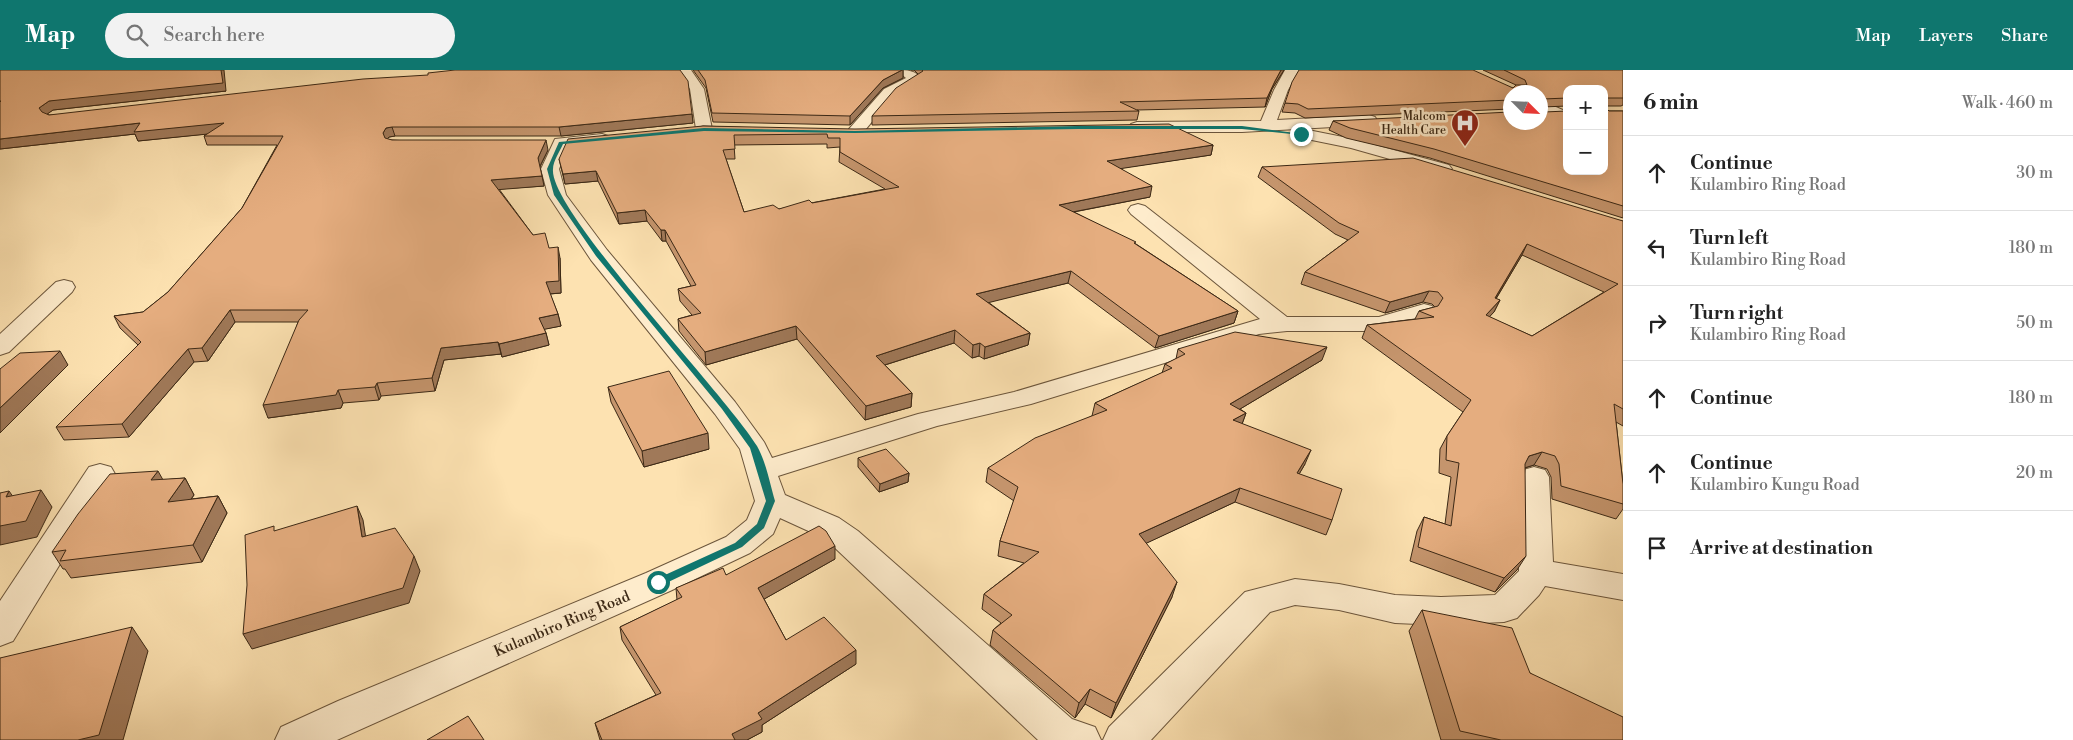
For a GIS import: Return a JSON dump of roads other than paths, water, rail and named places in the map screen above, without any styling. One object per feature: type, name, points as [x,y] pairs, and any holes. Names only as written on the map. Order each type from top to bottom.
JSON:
[{"type":"street","points":[[676,132],[714,129],[697,89],[684,70]]},
{"type":"street","points":[[855,132],[889,92],[914,79],[914,76],[903,70]]},
{"type":"street","points":[[1267,125],[1281,90],[1292,70]]},
{"type":"street","points":[[1548,107],[1563,114]]},
{"type":"street","points":[[1548,114],[1563,114]]},
{"type":"street","points":[[1117,127],[1242,127],[1385,120]]},
{"type":"street","points":[[1242,127],[1301,134],[1354,144],[1462,175]]},
{"type":"street","points":[[836,132],[875,132]]},
{"type":"street","points":[[628,136],[552,143],[550,169],[557,195],[599,255],[725,408],[754,448],[766,486],[846,539],[1058,732],[1080,740]]},
{"type":"street","points":[[1138,210],[1280,323]]},
{"type":"street","points":[[0,347],[64,287]]},
{"type":"street","points":[[766,486],[928,420],[1022,398],[1256,327],[1280,323],[1382,324],[1424,311]]},
{"type":"street","points":[[0,631],[100,474]]},
{"type":"street","points":[[1124,740],[1258,602],[1295,592],[1339,597],[1395,609],[1441,611],[1504,608],[1527,586],[1536,572],[1534,477]]},
{"type":"street","name":"Kulambiro Ring Road","points":[[296,740],[352,713],[658,582],[738,545],[761,526],[766,486]]},
{"type":"street","points":[[1536,572],[1623,587]]},
{"type":"place","name":"Malcom Health Care","points":[[1465,147]]}]
